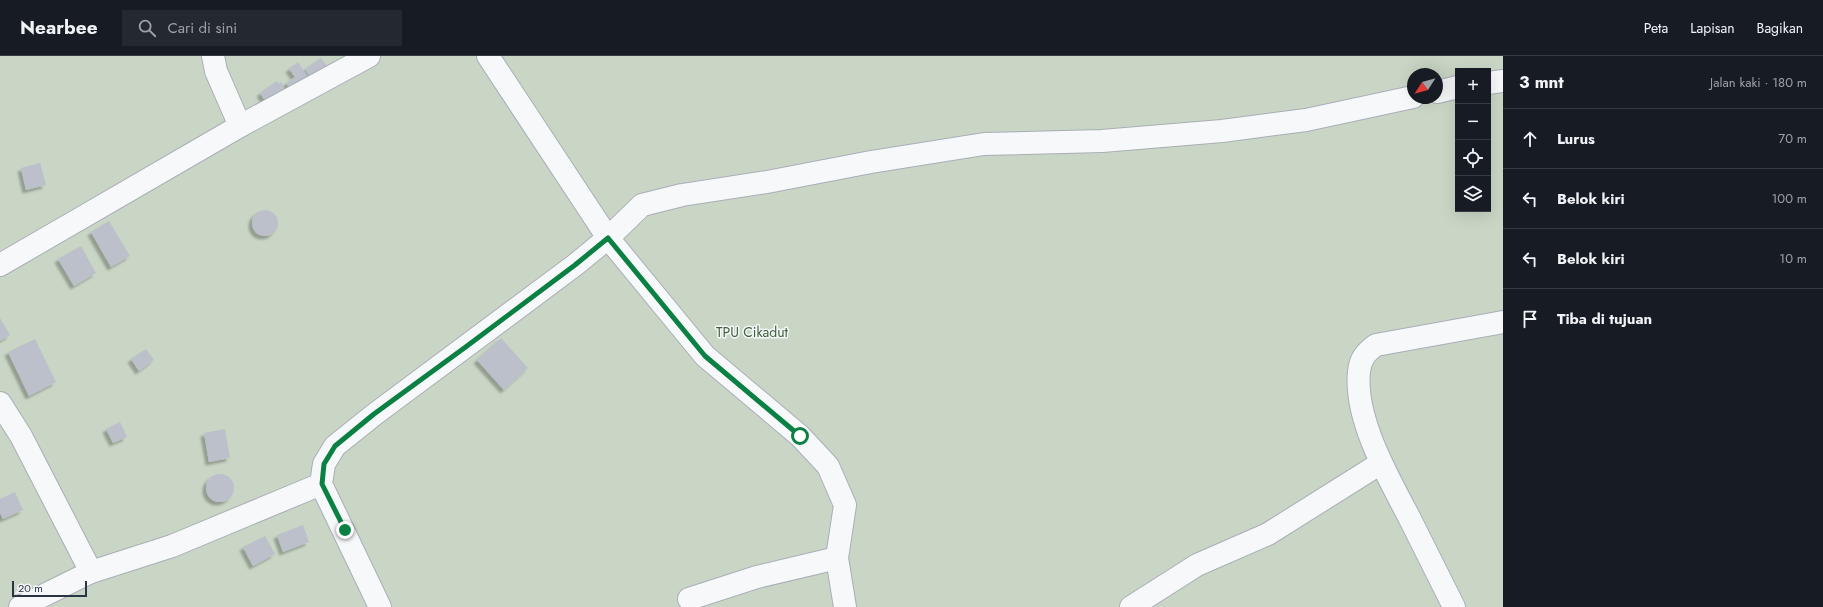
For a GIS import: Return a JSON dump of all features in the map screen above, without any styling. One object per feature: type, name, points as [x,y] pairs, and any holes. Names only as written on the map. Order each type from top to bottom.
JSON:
[{"type":"street","points":[[213,56],[216,71],[240,126]]},
{"type":"street","points":[[0,264],[240,126],[369,56]]},
{"type":"street","points":[[488,56],[608,238],[705,356],[800,436],[828,466],[845,505],[837,558],[844,607]]},
{"type":"street","points":[[1491,83],[1503,81]]},
{"type":"street","points":[[1443,91],[1455,89]]},
{"type":"street","points":[[380,607],[322,484],[324,464],[335,446],[374,414],[486,332],[608,238],[642,205],[682,195],[767,182],[878,161],[984,144],[1102,140],[1222,131],[1306,120],[1407,98]]},
{"type":"street","points":[[1454,607],[1381,463],[1367,424],[1360,396],[1358,371],[1365,353],[1376,345],[1503,322]]},
{"type":"street","points":[[0,403],[21,436],[91,572]]},
{"type":"street","points":[[1131,607],[1197,565],[1268,534],[1381,463]]},
{"type":"street","points":[[20,607],[91,572],[172,546],[322,484]]},
{"type":"street","points":[[688,599],[757,576],[837,558]]},
{"type":"green space","name":"TPU Cikadut","points":[[0,56],[1503,56],[1503,607],[0,607]]},
{"type":"building","points":[[321,58],[328,67],[311,79],[305,69]]},
{"type":"building","points":[[298,62],[310,80],[293,92],[286,83],[295,77],[289,69]]},
{"type":"building","points":[[277,81],[279,84],[281,82],[284,86],[281,88],[285,93],[268,105],[260,93]]},
{"type":"building","points":[[40,163],[46,185],[26,190],[21,168]]},
{"type":"building","points":[[265,210],[274,214],[278,223],[274,232],[265,236],[256,232],[252,223],[256,214]]},
{"type":"building","points":[[109,221],[130,256],[111,267],[91,232]]},
{"type":"building","points":[[81,246],[96,273],[74,286],[58,259]]},
{"type":"building","points":[[0,318],[10,335],[0,341]]},
{"type":"building","points":[[501,338],[528,368],[504,390],[477,360]]},
{"type":"building","points":[[35,339],[56,382],[29,396],[8,352]]},
{"type":"building","points":[[146,349],[154,360],[139,371],[131,359]]},
{"type":"building","points":[[120,422],[127,437],[113,443],[106,429]]},
{"type":"building","points":[[225,429],[230,458],[209,462],[204,433]]},
{"type":"building","points":[[220,474],[230,478],[234,488],[230,498],[220,502],[210,498],[206,488],[210,478]]},
{"type":"building","points":[[15,492],[23,510],[3,519],[0,513],[0,499]]},
{"type":"building","points":[[303,525],[309,542],[283,552],[277,535]]},
{"type":"building","points":[[265,536],[275,554],[253,566],[243,547]]},
{"type":"route","points":[[345,530],[322,484],[324,464],[335,446],[374,414],[575,265],[608,238],[705,356],[800,436]]}]
